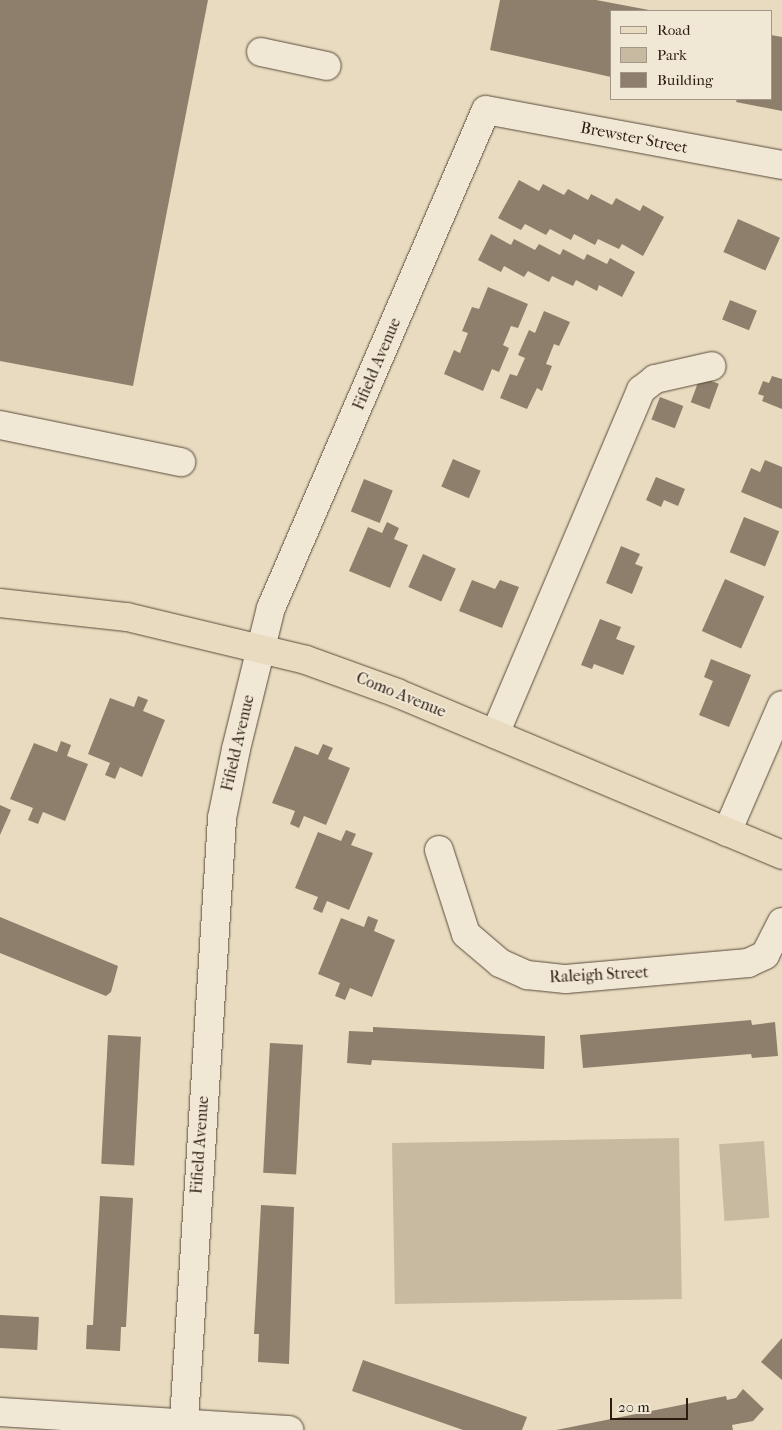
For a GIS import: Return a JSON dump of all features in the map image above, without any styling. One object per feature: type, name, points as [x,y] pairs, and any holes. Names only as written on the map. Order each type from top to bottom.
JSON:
[{"type":"main road","name":"Como Avenue","points":[[0,603],[127,617],[261,648],[353,676],[496,734],[782,855]]},
{"type":"street","points":[[261,52],[326,66]]},
{"type":"street","name":"Brewster Street","points":[[486,110],[782,165]]},
{"type":"street","name":"Fifield Avenue","points":[[184,1421],[222,818],[261,648],[271,608],[486,110]]},
{"type":"street","points":[[496,734],[641,390],[655,379],[712,366]]},
{"type":"street","points":[[0,425],[181,462]]},
{"type":"street","points":[[727,832],[782,705]]},
{"type":"street","name":"Raleigh Street","points":[[439,850],[466,934],[500,963],[526,976],[566,979],[748,963],[765,955],[782,922]]},
{"type":"street","points":[[0,1412],[59,1423],[184,1421],[289,1430]]},
{"type":"green space","points":[[679,1138],[682,1299],[395,1304],[392,1143]]},
{"type":"green space","points":[[764,1141],[769,1218],[724,1221],[719,1144]]},
{"type":"building","points":[[0,0],[208,0],[133,386],[0,361]]},
{"type":"building","points":[[500,0],[596,0],[649,10],[610,10],[610,77],[490,50]]},
{"type":"building","points":[[772,35],[782,37],[782,111],[736,102],[737,100],[772,100]]},
{"type":"building","points":[[519,180],[539,191],[543,184],[564,195],[568,189],[588,200],[591,194],[612,205],[616,198],[640,211],[643,205],[664,217],[643,256],[622,244],[619,249],[598,239],[595,245],[574,234],[571,240],[550,229],[546,235],[525,224],[521,230],[498,218]]},
{"type":"building","points":[[738,219],[780,238],[765,271],[723,252]]},
{"type":"building","points":[[491,234],[511,245],[514,239],[535,250],[539,244],[560,255],[563,249],[584,260],[587,254],[607,264],[610,258],[635,272],[622,297],[599,285],[597,291],[576,280],[573,286],[552,276],[549,282],[528,271],[524,277],[504,266],[501,272],[478,260]]},
{"type":"building","points":[[488,287],[528,304],[518,328],[511,326],[503,345],[509,348],[499,372],[492,369],[483,391],[444,374],[454,350],[460,353],[468,333],[462,331],[472,307],[479,309]]},
{"type":"building","points":[[730,300],[757,311],[749,330],[722,319]]},
{"type":"building","points":[[544,311],[570,322],[559,346],[554,344],[546,364],[552,366],[542,391],[537,388],[527,409],[500,398],[510,374],[517,376],[525,358],[518,355],[529,330],[535,333]]},
{"type":"building","points":[[772,376],[782,379],[782,409],[762,401],[764,396],[758,394],[763,381],[769,383]]},
{"type":"building","points":[[700,377],[719,384],[710,409],[691,402]]},
{"type":"building","points":[[660,397],[683,406],[675,428],[651,419]]},
{"type":"building","points":[[453,459],[481,471],[469,498],[441,487]]},
{"type":"building","points":[[765,460],[782,467],[782,509],[741,492],[751,468],[760,472]]},
{"type":"building","points":[[656,477],[685,489],[678,506],[664,500],[661,507],[646,500]]},
{"type":"building","points":[[364,479],[393,491],[380,523],[351,511]]},
{"type":"building","points":[[744,517],[779,531],[765,566],[730,552]]},
{"type":"building","points":[[387,522],[399,528],[394,539],[408,545],[390,588],[349,571],[368,527],[382,533]]},
{"type":"building","points":[[621,546],[640,554],[635,564],[643,567],[632,594],[606,583]]},
{"type":"building","points":[[423,554],[456,569],[441,602],[408,587]]},
{"type":"building","points":[[725,579],[764,596],[741,649],[702,631]]},
{"type":"building","points":[[472,580],[495,589],[500,580],[519,587],[502,628],[459,611]]},
{"type":"building","points":[[600,619],[621,627],[616,639],[635,646],[623,675],[594,664],[592,669],[581,665]]},
{"type":"building","points":[[711,659],[751,675],[729,727],[699,715],[713,681],[704,677]]},
{"type":"building","points":[[138,696],[148,700],[143,711],[165,720],[142,777],[120,767],[115,779],[105,775],[110,763],[88,754],[110,698],[134,707]]},
{"type":"building","points":[[61,741],[71,745],[67,756],[88,764],[65,821],[43,812],[38,824],[28,820],[33,808],[10,799],[34,743],[57,752]]},
{"type":"building","points":[[323,744],[333,748],[328,759],[350,768],[326,825],[304,816],[299,828],[290,824],[295,811],[272,803],[295,746],[318,755]]},
{"type":"building","points":[[0,805],[11,810],[0,835]]},
{"type":"building","points":[[346,830],[356,834],[351,845],[373,853],[349,910],[327,901],[322,913],[313,909],[318,897],[295,888],[318,832],[341,841]]},
{"type":"building","points":[[368,916],[378,920],[374,931],[395,940],[372,997],[350,988],[345,1000],[335,996],[340,983],[318,974],[341,918],[364,927]]},
{"type":"building","points":[[0,917],[118,966],[111,992],[106,996],[0,953]]},
{"type":"building","points":[[751,1020],[752,1025],[775,1022],[778,1056],[752,1058],[751,1054],[583,1068],[580,1035]]},
{"type":"building","points":[[373,1027],[545,1036],[544,1069],[372,1060],[371,1065],[347,1063],[349,1031],[373,1032]]},
{"type":"building","points":[[108,1035],[141,1037],[134,1166],[101,1164]]},
{"type":"building","points":[[270,1043],[303,1045],[296,1175],[263,1173]]},
{"type":"building","points":[[100,1196],[133,1198],[126,1327],[121,1327],[120,1351],[86,1349],[87,1325],[93,1325]]},
{"type":"building","points":[[261,1205],[294,1207],[289,1364],[258,1362],[259,1334],[254,1334]]},
{"type":"building","points":[[0,1315],[39,1317],[37,1350],[0,1348]]},
{"type":"building","points":[[782,1338],[782,1380],[761,1362]]},
{"type":"building","points":[[363,1360],[527,1417],[522,1430],[463,1430],[352,1391]]},
{"type":"building","points":[[743,1389],[764,1409],[753,1421],[732,1425],[733,1430],[556,1430],[726,1396],[727,1400],[736,1398]]}]
